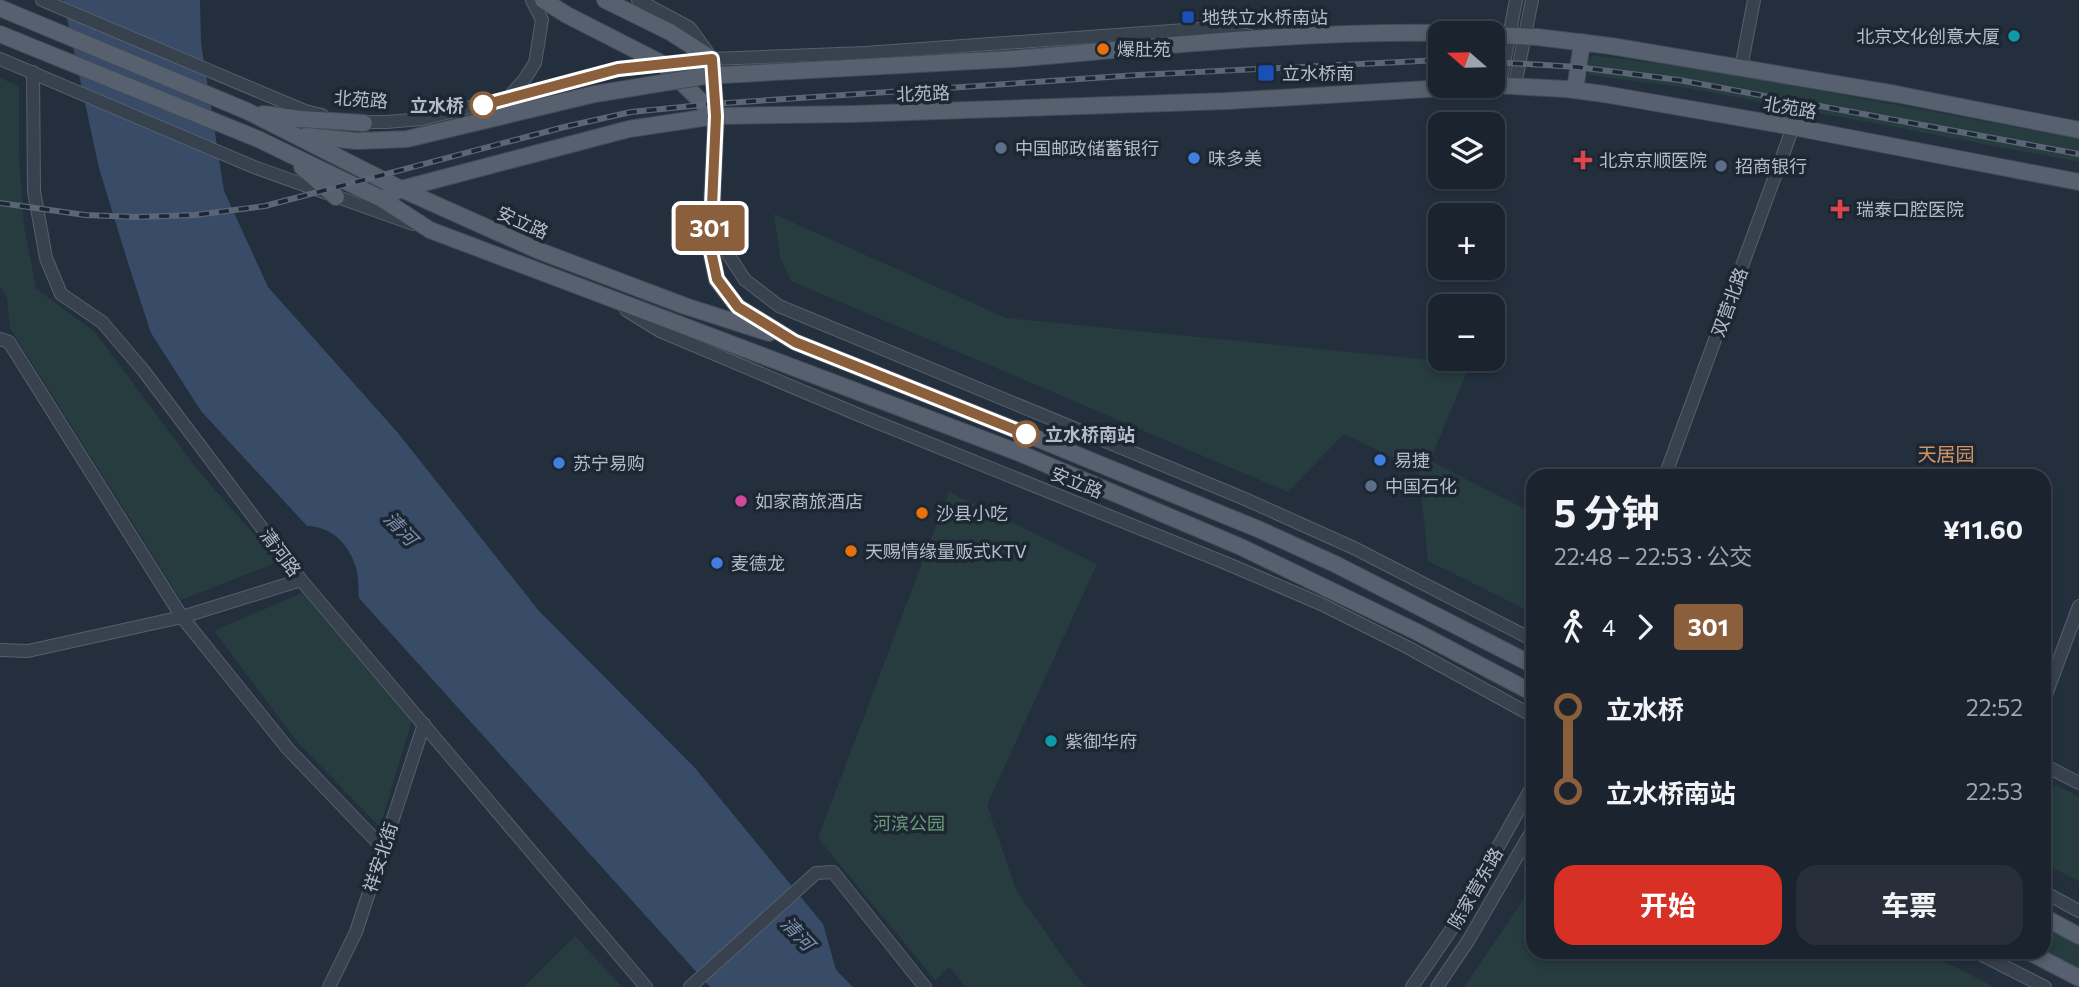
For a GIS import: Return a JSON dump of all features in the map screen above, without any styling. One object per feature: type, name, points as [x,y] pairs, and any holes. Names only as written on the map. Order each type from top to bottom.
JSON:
[{"type":"main road","points":[[543,0],[663,64],[716,116]]},
{"type":"main road","points":[[606,0],[670,32],[712,59]]},
{"type":"main road","points":[[0,8],[247,111],[301,119],[364,123]]},
{"type":"main road","name":"北苑路","points":[[293,134],[379,141],[407,139],[594,94],[705,76],[1011,59],[1261,38],[1428,33]]},
{"type":"main road","name":"安立路","points":[[0,34],[258,139],[382,199],[430,230],[1017,452],[1241,547],[1417,632],[1526,689]]},
{"type":"main road","name":"北苑路","points":[[1509,35],[1582,42],[1741,68],[1896,94],[2079,130]]},
{"type":"main road","points":[[1575,90],[1582,42]]},
{"type":"main road","name":"安立路","points":[[712,59],[716,116],[709,242],[717,279],[738,307],[795,342]]},
{"type":"main road","name":"北苑路","points":[[1505,85],[1575,90],[1793,127],[2079,182]]},
{"type":"main road","name":"北苑路","points":[[382,199],[401,189],[629,129],[716,116],[1227,101],[1428,88]]},
{"type":"main road","name":"安立路","points":[[247,111],[401,189],[537,250],[685,306],[795,342],[1258,530],[1335,564],[1526,661]]},
{"type":"main road","points":[[287,154],[336,197]]},
{"type":"main road","points":[[2051,921],[2079,936]]},
{"type":"main road","points":[[2042,959],[2079,978]]},
{"type":"street","points":[[507,98],[535,63],[542,20],[532,0]]},
{"type":"street","points":[[638,0],[690,28],[712,59]]},
{"type":"street","points":[[1505,68],[1516,0]]},
{"type":"street","points":[[1509,35],[1532,0]]},
{"type":"street","points":[[1741,68],[1754,0]]},
{"type":"street","name":"北苑路","points":[[43,1],[305,111],[364,123],[422,119],[618,69],[712,59],[865,53],[1213,28],[1261,38]]},
{"type":"street","points":[[0,59],[33,72]]},
{"type":"street","name":"安立路","points":[[33,72],[254,167],[430,230]]},
{"type":"street","name":"清河路","points":[[33,72],[34,191],[46,258],[61,294],[103,322],[143,370],[301,580],[646,987]]},
{"type":"street","name":"双营北路","points":[[1668,469],[1793,127]]},
{"type":"street","name":"安立路","points":[[712,206],[722,245],[745,280],[779,306],[1245,499],[1354,548],[1526,636]]},
{"type":"street","name":"安立路","points":[[602,295],[660,331],[1321,604],[1407,647],[1526,712]]},
{"type":"street","points":[[0,339],[9,342],[182,617],[288,749],[383,848]]},
{"type":"street","points":[[0,650],[28,651],[182,617],[301,580]]},
{"type":"street","points":[[2051,681],[2079,606]]},
{"type":"street","name":"祥安北街","points":[[329,987],[356,932],[424,724]]},
{"type":"street","points":[[2051,769],[2079,783]]},
{"type":"street","name":"陈家营东路","points":[[1412,987],[1451,930],[1526,797]]},
{"type":"street","name":"陈家营东路","points":[[1437,987],[1468,941],[1526,841]]},
{"type":"street","points":[[690,987],[816,873],[833,872],[925,987]]},
{"type":"street","points":[[2051,896],[2079,911]]},
{"type":"street","points":[[1990,959],[2045,987]]},
{"type":"green space","points":[[1593,55],[1721,72],[2079,139],[2079,162],[1688,88],[1589,75],[1585,64]]},
{"type":"green space","points":[[0,78],[19,86],[19,154],[24,226],[36,289],[94,331],[201,474],[278,562],[181,600],[10,328],[7,298],[0,286]]},
{"type":"green space","points":[[774,214],[1006,318],[1428,360],[1428,371],[1467,371],[1430,461],[1526,509],[1526,610],[1428,561],[1419,470],[1344,434],[1288,492],[791,281],[780,257]]},
{"type":"green space","name":"河滨公园","points":[[949,492],[1097,564],[987,805],[1016,890],[1086,987],[966,987],[949,967],[935,980],[818,838]]},
{"type":"green space","points":[[302,593],[412,720],[380,827],[299,744],[214,631]]},
{"type":"green space","points":[[2056,785],[2079,797],[2079,881],[2051,867],[2051,788]]},
{"type":"green space","points":[[1526,896],[1526,959],[1940,959],[1994,987],[1464,987]]},
{"type":"green space","points":[[2051,931],[2079,945],[2079,969],[2051,954]]},
{"type":"green space","points":[[575,936],[622,987],[524,987]]},
{"type":"water","name":"清河","points":[[63,0],[200,0],[201,43],[224,191],[268,287],[398,433],[539,611],[695,768],[823,924],[836,970],[853,987],[710,987],[359,598],[356,569],[343,543],[324,529],[307,526],[201,411],[151,333],[99,168]]},
{"type":"railway","points":[[0,203],[85,215],[195,215],[265,206],[564,127],[631,112],[1138,75],[1428,61]]},
{"type":"railway","points":[[1505,63],[1577,67],[1679,80],[2079,154]]},
{"type":"bus line","name":"301","points":[[483,105],[618,69],[712,59],[716,116],[709,242],[717,279],[738,307],[795,342],[1026,434]]},
{"type":"place","name":"地铁立水桥南站","points":[[1188,17]]},
{"type":"place","name":"北京文化创意大厦","points":[[2014,36]]},
{"type":"place","name":"爆肚苑","points":[[1103,49]]},
{"type":"place","name":"立水桥南","points":[[1266,73]]},
{"type":"place","name":"立水桥","points":[[483,105]]},
{"type":"place","name":"中国邮政储蓄银行","points":[[1001,148]]},
{"type":"place","name":"味多美","points":[[1194,158]]},
{"type":"place","name":"北京京顺医院","points":[[1583,160]]},
{"type":"place","name":"招商银行","points":[[1721,166]]},
{"type":"place","name":"瑞泰口腔医院","points":[[1840,209]]},
{"type":"place","name":"立水桥南站","points":[[1026,434]]},
{"type":"place","name":"易捷","points":[[1380,460]]},
{"type":"place","name":"苏宁易购","points":[[559,463]]},
{"type":"place","name":"中国石化","points":[[1371,486]]},
{"type":"place","name":"如家商旅酒店","points":[[741,501]]},
{"type":"place","name":"沙县小吃","points":[[922,513]]},
{"type":"place","name":"天赐情缘量贩式KTV","points":[[851,551]]},
{"type":"place","name":"麦德龙","points":[[717,563]]},
{"type":"place","name":"紫御华府","points":[[1051,741]]},
{"type":"district","name":"天居园","points":[[1946,453]]}]
